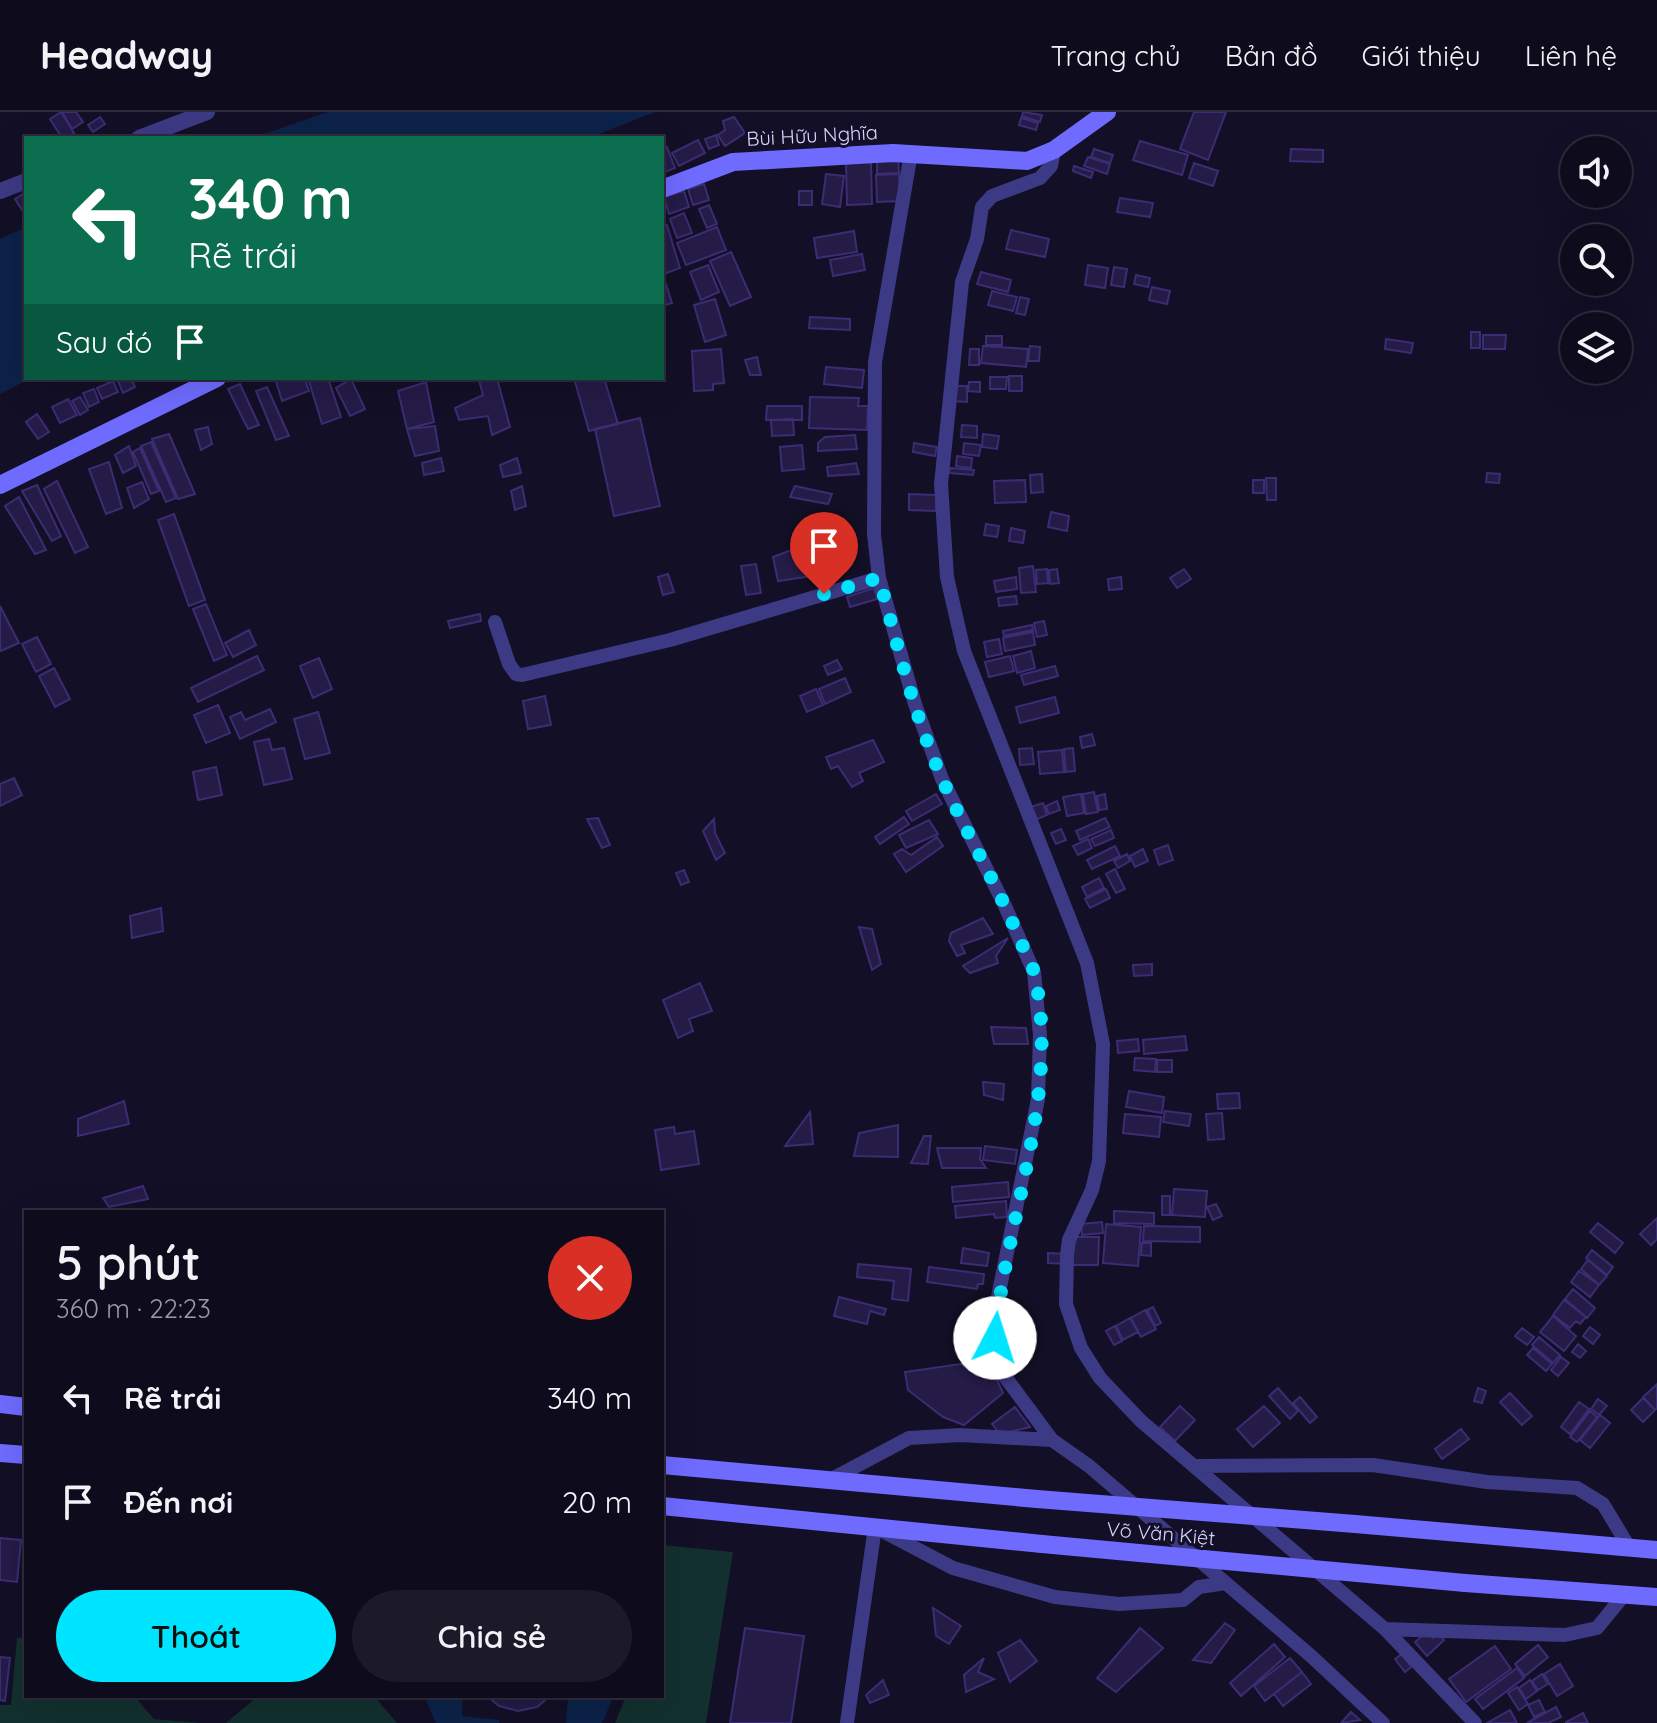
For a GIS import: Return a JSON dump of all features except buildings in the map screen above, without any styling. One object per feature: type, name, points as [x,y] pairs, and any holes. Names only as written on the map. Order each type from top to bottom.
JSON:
[{"type":"main road","points":[[1054,150],[1107,112]]},
{"type":"main road","name":"Bùi Hữu Nghĩa","points":[[664,188],[733,162],[844,153],[1027,161],[1054,150]]},
{"type":"main road","points":[[0,485],[213,380]]},
{"type":"main road","points":[[0,1404],[24,1407]]},
{"type":"main road","points":[[0,1453],[24,1455]]},
{"type":"main road","name":"Võ Văn Kiệt","points":[[664,1465],[1657,1550]]},
{"type":"main road","name":"Võ Văn Kiệt","points":[[664,1506],[1465,1583],[1657,1597]]},
{"type":"street","points":[[144,136],[207,112]]},
{"type":"street","points":[[1054,150],[1051,166],[1040,178],[997,194],[985,203],[977,239],[965,267],[941,474],[947,577],[974,682],[1087,963],[1100,1013],[1103,1055],[1099,1161],[1092,1190],[1069,1240],[1068,1315],[1081,1348],[1100,1378],[1141,1421],[1385,1629],[1475,1723]]},
{"type":"street","points":[[916,154],[875,362],[874,534],[879,578],[915,704],[942,779],[1034,972],[1040,1035],[1038,1099],[998,1297],[995,1338],[1003,1374],[1052,1440],[1089,1466],[1226,1583],[1383,1723]]},
{"type":"street","points":[[0,191],[24,182]]},
{"type":"street","points":[[495,622],[509,664],[516,674],[522,675],[670,640],[879,578]]},
{"type":"street","points":[[830,1480],[909,1438],[960,1435],[1052,1440]]},
{"type":"street","points":[[1195,1466],[1373,1465],[1487,1482],[1577,1488],[1603,1504],[1629,1547]]},
{"type":"street","points":[[847,1723],[875,1527],[953,1568],[1055,1597],[1119,1604],[1183,1600],[1199,1587],[1226,1583]]},
{"type":"street","points":[[1385,1629],[1565,1635],[1597,1628],[1624,1595]]},
{"type":"green space","points":[[664,1545],[733,1552],[706,1723],[615,1723],[625,1698],[664,1698]]},
{"type":"green space","points":[[17,1638],[24,1638],[24,1698],[136,1698],[154,1719],[200,1723],[0,1723],[0,1705],[11,1705]]},
{"type":"green space","points":[[256,1698],[376,1698],[397,1723],[226,1723]]},
{"type":"water","points":[[328,112],[655,112],[594,136],[258,136]]},
{"type":"water","points":[[24,228],[24,380],[27,380],[0,394],[0,239]]},
{"type":"water","points":[[425,1698],[463,1698],[462,1716],[499,1720],[499,1723],[436,1723]]},
{"type":"water","points":[[568,1698],[613,1698],[602,1723],[566,1723]]},
{"type":"route","points":[[824,594],[879,578],[915,704],[942,779],[1034,972],[1040,1035],[1038,1099],[998,1297],[995,1338]]}]
